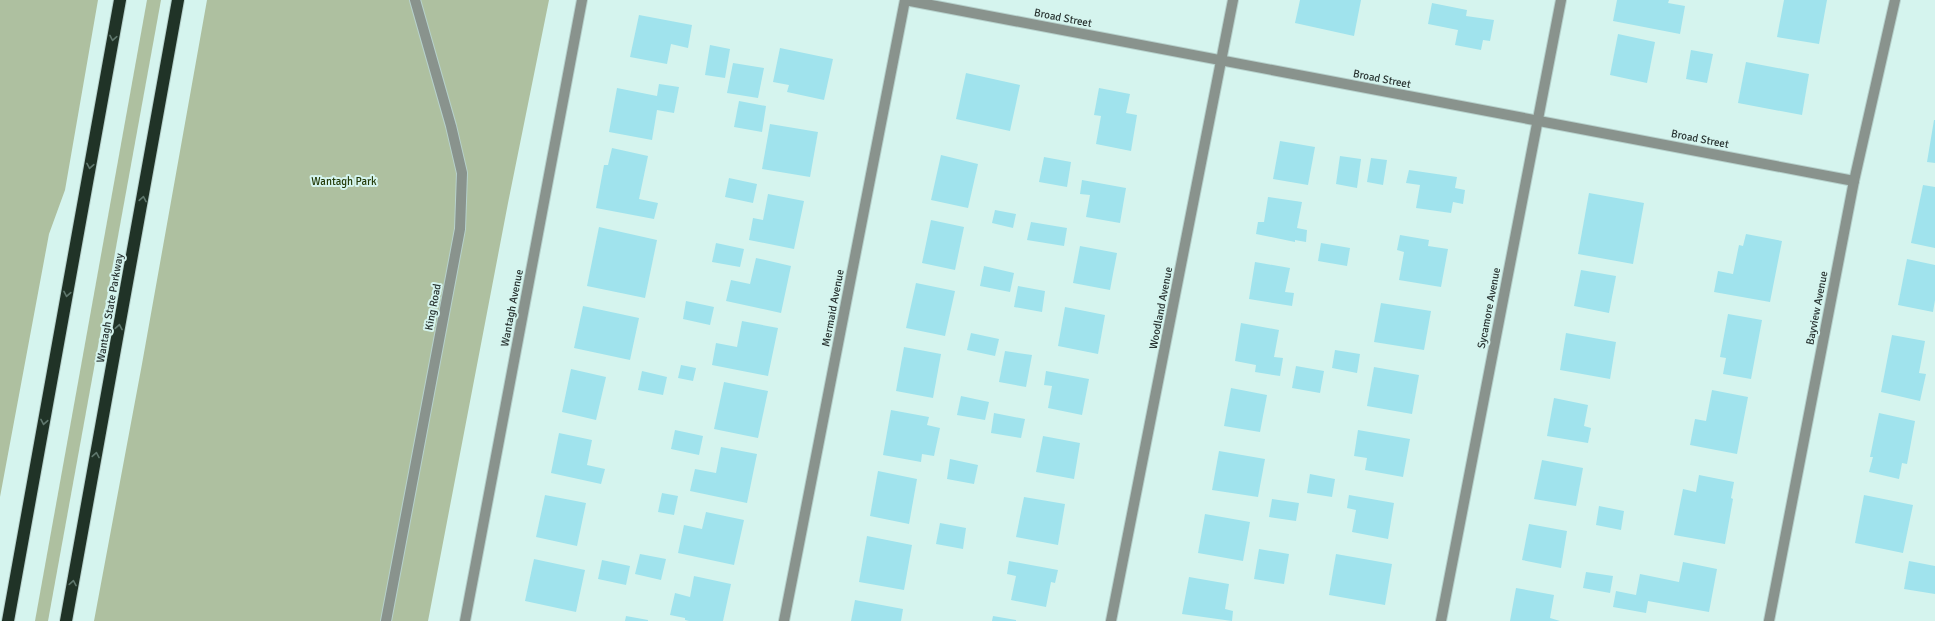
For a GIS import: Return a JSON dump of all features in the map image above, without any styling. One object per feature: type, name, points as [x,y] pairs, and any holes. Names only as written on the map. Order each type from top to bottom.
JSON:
[{"type":"highway","points":[[8,621],[120,0]]},
{"type":"highway","name":"Wantagh State Parkway","points":[[66,621],[178,0]]},
{"type":"street","name":"King Road","points":[[386,621],[460,229],[462,173],[451,126],[415,0]]},
{"type":"street","name":"Wantagh Avenue","points":[[465,621],[582,0]]},
{"type":"street","name":"Broad Street","points":[[905,0],[1854,181]]},
{"type":"street","name":"Mermaid Avenue","points":[[784,621],[905,0]]},
{"type":"street","name":"Woodland Avenue","points":[[1111,621],[1233,0]]},
{"type":"street","name":"Sycamore Avenue","points":[[1441,621],[1561,0]]},
{"type":"street","name":"Bayview Avenue","points":[[1769,621],[1854,181],[1895,0]]},
{"type":"green space","points":[[0,0],[98,0],[65,190],[49,234],[0,497]]},
{"type":"green space","points":[[147,0],[161,0],[48,621],[35,621]]},
{"type":"green space","name":"Wantagh Park","points":[[207,0],[549,0],[508,203],[428,621],[94,621],[142,364]]},
{"type":"building","points":[[1300,0],[1361,0],[1354,36],[1295,23]]},
{"type":"building","points":[[1617,0],[1669,0],[1668,3],[1685,6],[1680,34],[1613,21]]},
{"type":"building","points":[[1784,0],[1827,0],[1819,44],[1777,37]]},
{"type":"building","points":[[1432,3],[1467,10],[1466,16],[1494,20],[1490,41],[1483,40],[1481,50],[1455,45],[1458,30],[1428,24]]},
{"type":"building","points":[[639,15],[692,25],[688,48],[671,44],[667,64],[630,57]]},
{"type":"building","points":[[1618,34],[1655,42],[1647,83],[1610,75]]},
{"type":"building","points":[[710,45],[730,49],[725,78],[705,75]]},
{"type":"building","points":[[780,48],[833,59],[824,100],[787,92],[789,85],[773,82]]},
{"type":"building","points":[[1691,50],[1713,54],[1707,83],[1686,79]]},
{"type":"building","points":[[1746,62],[1809,74],[1802,115],[1738,103]]},
{"type":"building","points":[[733,63],[764,68],[758,98],[727,93]]},
{"type":"building","points":[[966,73],[1020,85],[1010,131],[956,119]]},
{"type":"building","points":[[659,84],[679,87],[674,113],[657,110],[652,140],[609,132],[617,88],[657,96]]},
{"type":"building","points":[[1099,88],[1130,94],[1126,113],[1137,115],[1131,151],[1096,144],[1101,116],[1094,115]]},
{"type":"building","points":[[739,101],[766,106],[762,132],[734,127]]},
{"type":"building","points":[[1935,120],[1935,163],[1927,162]]},
{"type":"building","points":[[770,124],[818,132],[810,177],[762,169]]},
{"type":"building","points":[[1280,141],[1315,147],[1308,185],[1273,179]]},
{"type":"building","points":[[612,148],[648,156],[639,199],[658,203],[654,219],[596,208],[604,165],[608,165]]},
{"type":"building","points":[[941,155],[978,164],[968,208],[931,200]]},
{"type":"building","points":[[1340,156],[1361,159],[1357,188],[1336,184]]},
{"type":"building","points":[[1044,157],[1071,162],[1067,187],[1039,182]]},
{"type":"building","points":[[1371,158],[1387,160],[1383,185],[1367,182]]},
{"type":"building","points":[[1409,170],[1457,177],[1455,188],[1465,190],[1463,204],[1453,202],[1451,213],[1416,208],[1420,185],[1406,183]]},
{"type":"building","points":[[729,178],[757,184],[753,203],[725,197]]},
{"type":"building","points":[[1082,180],[1126,188],[1120,223],[1086,217],[1090,195],[1080,194]]},
{"type":"building","points":[[1923,185],[1935,187],[1935,248],[1911,243]]},
{"type":"building","points":[[1589,193],[1644,203],[1633,264],[1578,254]]},
{"type":"building","points":[[768,194],[804,201],[794,249],[749,240],[753,218],[763,220]]},
{"type":"building","points":[[1268,197],[1302,202],[1297,228],[1307,230],[1306,242],[1295,240],[1295,242],[1256,234],[1258,222],[1264,222]]},
{"type":"building","points":[[995,210],[1016,214],[1013,228],[992,223]]},
{"type":"building","points":[[931,220],[964,227],[955,270],[922,263]]},
{"type":"building","points":[[1031,222],[1067,228],[1064,246],[1027,240]]},
{"type":"building","points":[[599,227],[657,240],[645,298],[587,286]]},
{"type":"building","points":[[1746,234],[1782,241],[1770,302],[1714,292],[1718,271],[1733,274],[1739,245],[1743,246]]},
{"type":"building","points":[[1400,235],[1429,240],[1428,246],[1448,249],[1441,287],[1399,280],[1404,252],[1397,250]]},
{"type":"building","points":[[716,243],[744,249],[740,267],[712,262]]},
{"type":"building","points":[[1321,243],[1350,248],[1347,266],[1318,261]]},
{"type":"building","points":[[1080,246],[1117,253],[1110,290],[1073,283]]},
{"type":"building","points":[[756,258],[791,266],[781,313],[726,301],[731,280],[750,284]]},
{"type":"building","points":[[1907,259],[1935,265],[1935,300],[1933,312],[1898,305]]},
{"type":"building","points":[[1255,262],[1290,268],[1285,292],[1294,293],[1292,306],[1249,299]]},
{"type":"building","points":[[984,266],[1014,273],[1010,292],[980,286]]},
{"type":"building","points":[[1581,270],[1616,276],[1609,313],[1574,306]]},
{"type":"building","points":[[916,283],[955,291],[945,336],[906,328]]},
{"type":"building","points":[[1018,286],[1045,291],[1042,312],[1014,307]]},
{"type":"building","points":[[686,301],[714,307],[710,325],[683,319]]},
{"type":"building","points":[[1381,303],[1431,311],[1424,350],[1374,342]]},
{"type":"building","points":[[583,306],[639,318],[630,360],[574,348]]},
{"type":"building","points":[[1065,307],[1105,315],[1098,354],[1058,346]]},
{"type":"building","points":[[1728,314],[1762,320],[1751,379],[1723,374],[1726,358],[1720,357]]},
{"type":"building","points":[[742,321],[778,328],[768,376],[712,365],[716,343],[737,347]]},
{"type":"building","points":[[1241,323],[1279,330],[1274,357],[1283,358],[1280,376],[1255,372],[1256,365],[1235,361]]},
{"type":"building","points":[[971,333],[999,339],[995,356],[967,350]]},
{"type":"building","points":[[1566,333],[1616,342],[1610,379],[1560,370]]},
{"type":"building","points":[[1892,335],[1925,341],[1919,373],[1926,374],[1920,401],[1881,392]]},
{"type":"building","points":[[904,347],[941,354],[933,398],[896,391]]},
{"type":"building","points":[[1335,350],[1360,354],[1357,373],[1332,368]]},
{"type":"building","points":[[1005,351],[1032,355],[1026,387],[999,382]]},
{"type":"building","points":[[681,365],[696,368],[693,381],[678,378]]},
{"type":"building","points":[[1296,366],[1324,371],[1320,393],[1292,388]]},
{"type":"building","points":[[1374,367],[1419,375],[1412,414],[1367,406]]},
{"type":"building","points":[[571,369],[606,377],[596,420],[562,412]]},
{"type":"building","points":[[642,371],[667,377],[663,395],[638,390]]},
{"type":"building","points":[[1046,371],[1089,379],[1082,415],[1048,408],[1052,386],[1044,385]]},
{"type":"building","points":[[724,382],[768,391],[758,438],[714,429]]},
{"type":"building","points":[[1231,388],[1267,395],[1260,432],[1224,426]]},
{"type":"building","points":[[1712,390],[1748,397],[1737,454],[1690,445],[1695,419],[1706,421]]},
{"type":"building","points":[[961,396],[989,402],[985,420],[957,415]]},
{"type":"building","points":[[1554,398],[1588,405],[1584,426],[1591,428],[1588,443],[1547,436]]},
{"type":"building","points":[[891,410],[929,417],[927,425],[940,428],[934,456],[922,454],[921,462],[883,455]]},
{"type":"building","points":[[994,413],[1025,419],[1021,438],[991,433]]},
{"type":"building","points":[[1879,413],[1915,421],[1907,464],[1902,463],[1899,479],[1869,472],[1873,457],[1870,457]]},
{"type":"building","points":[[675,430],[703,436],[699,455],[671,449]]},
{"type":"building","points":[[1358,430],[1410,439],[1403,477],[1365,470],[1367,458],[1354,456]]},
{"type":"building","points":[[559,433],[592,440],[587,465],[605,469],[601,484],[551,473]]},
{"type":"building","points":[[1043,436],[1080,443],[1074,479],[1036,472]]},
{"type":"building","points":[[721,447],[757,454],[747,503],[690,491],[695,469],[716,473]]},
{"type":"building","points":[[1219,451],[1265,459],[1258,497],[1212,490]]},
{"type":"building","points":[[950,459],[978,465],[974,484],[947,479]]},
{"type":"building","points":[[1542,460],[1583,468],[1576,506],[1534,499]]},
{"type":"building","points":[[878,471],[917,479],[909,524],[870,516]]},
{"type":"building","points":[[1310,474],[1335,479],[1332,497],[1307,493]]},
{"type":"building","points":[[1699,475],[1734,482],[1731,498],[1733,499],[1725,544],[1674,535],[1683,489],[1696,492]]},
{"type":"building","points":[[662,493],[678,496],[674,515],[658,512]]},
{"type":"building","points":[[545,495],[586,503],[577,546],[536,537]]},
{"type":"building","points":[[1349,495],[1394,503],[1388,539],[1352,532],[1356,510],[1347,508]]},
{"type":"building","points":[[1864,495],[1913,505],[1903,553],[1855,543]]},
{"type":"building","points":[[1024,497],[1065,504],[1058,545],[1016,537]]},
{"type":"building","points":[[1272,499],[1299,503],[1296,521],[1269,517]]},
{"type":"building","points":[[1599,506],[1624,511],[1621,530],[1596,525]]},
{"type":"building","points":[[706,512],[744,520],[734,565],[678,553],[684,525],[702,529]]},
{"type":"building","points":[[1205,514],[1250,522],[1243,561],[1198,553]]},
{"type":"building","points":[[940,523],[966,528],[963,549],[936,544]]},
{"type":"building","points":[[1529,524],[1567,531],[1561,568],[1522,560]]},
{"type":"building","points":[[867,536],[912,545],[904,590],[859,582]]},
{"type":"building","points":[[1259,549],[1289,554],[1284,584],[1254,579]]},
{"type":"building","points":[[640,554],[666,559],[661,580],[635,574]]},
{"type":"building","points":[[1336,554],[1392,564],[1385,605],[1329,595]]},
{"type":"building","points":[[534,559],[585,570],[576,612],[525,601]]},
{"type":"building","points":[[602,560],[630,566],[626,585],[598,579]]},
{"type":"building","points":[[1009,561],[1058,570],[1055,583],[1051,582],[1046,607],[1011,600],[1016,576],[1007,574]]},
{"type":"building","points":[[1909,561],[1935,566],[1935,594],[1904,589]]},
{"type":"building","points":[[1683,562],[1717,569],[1709,612],[1648,601],[1646,613],[1613,607],[1616,591],[1636,595],[1640,574],[1679,582]]},
{"type":"building","points":[[1586,572],[1613,576],[1610,593],[1583,588]]},
{"type":"building","points":[[694,576],[731,584],[723,621],[689,621],[685,620],[685,618],[670,615],[675,593],[690,597]]},
{"type":"building","points":[[1189,577],[1229,584],[1225,609],[1233,611],[1232,621],[1182,614]]},
{"type":"building","points":[[1516,588],[1554,595],[1550,618],[1560,621],[1510,621]]},
{"type":"building","points":[[855,600],[903,609],[901,621],[851,621]]},
{"type":"building","points":[[626,616],[648,620],[648,621],[625,621]]},
{"type":"building","points":[[993,616],[1016,620],[1016,621],[992,621]]}]
